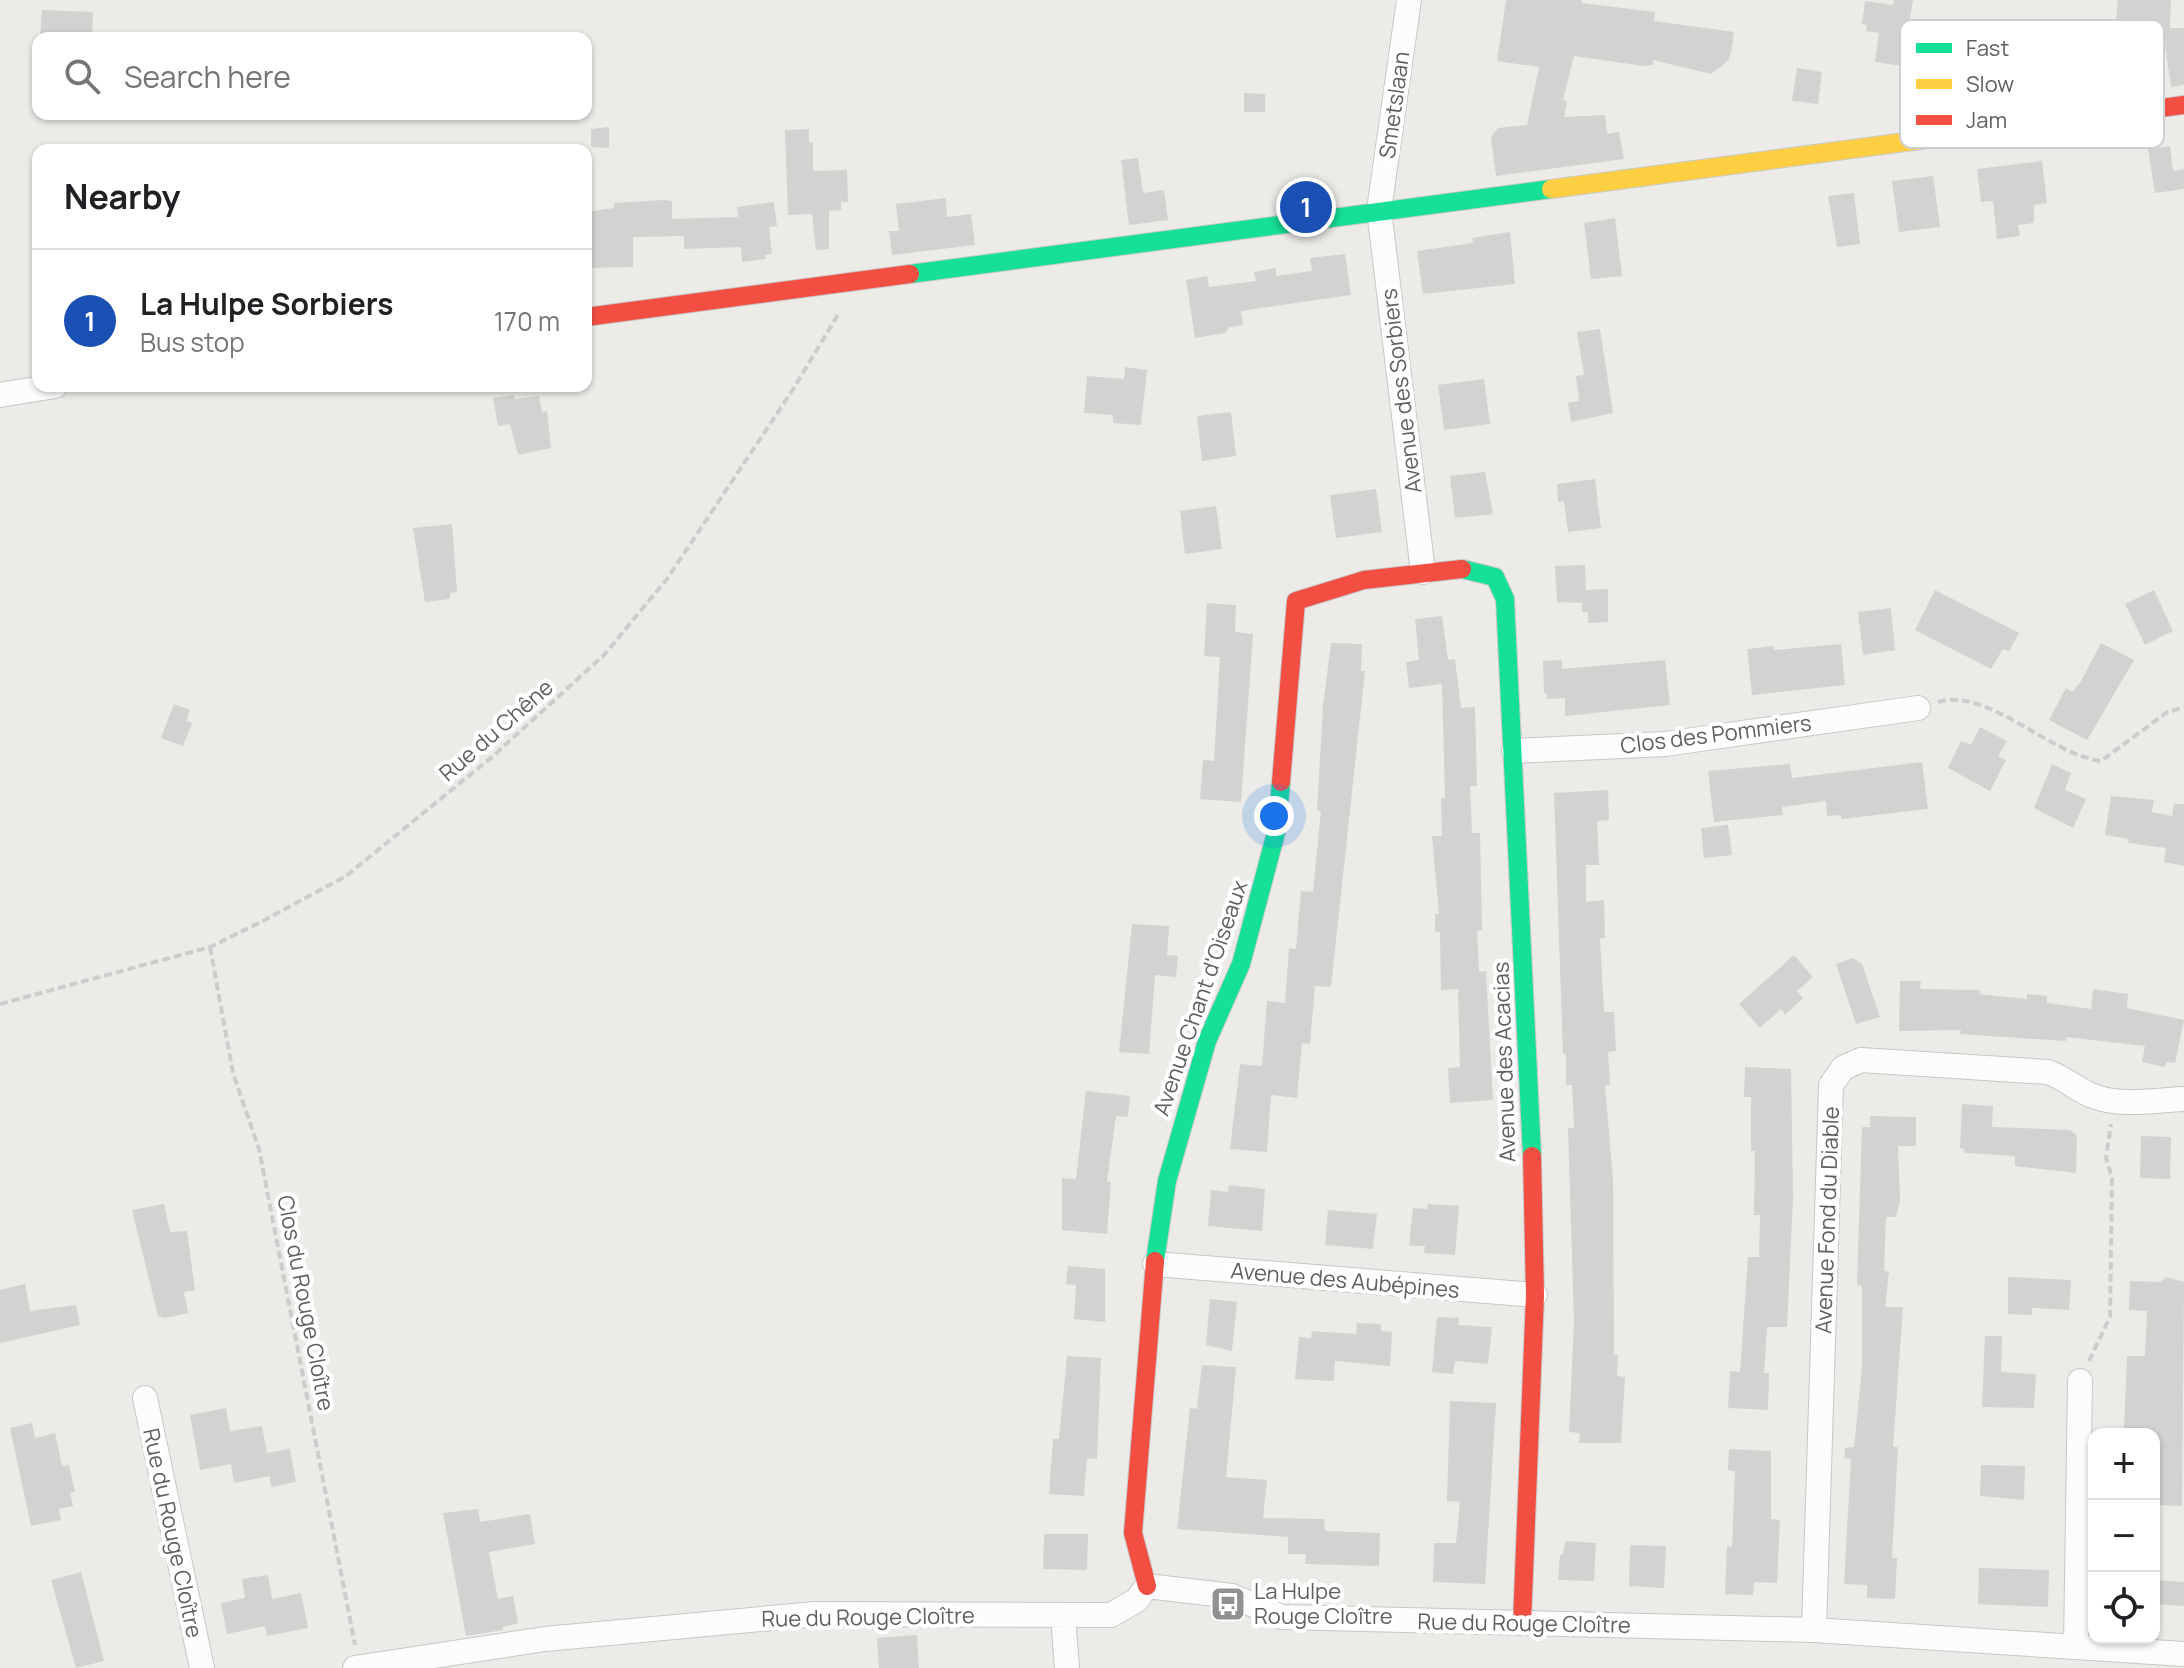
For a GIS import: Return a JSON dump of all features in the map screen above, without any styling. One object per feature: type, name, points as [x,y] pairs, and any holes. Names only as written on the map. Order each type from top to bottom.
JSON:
[{"type":"street","name":"Smetslaan","points":[[1379,210],[1409,0]]},
{"type":"street","points":[[2164,108],[2184,105]]},
{"type":"street","points":[[592,316],[1900,142]]},
{"type":"street","name":"Avenue des Sorbiers","points":[[1379,210],[1423,572]]},
{"type":"street","points":[[0,395],[32,390]]},
{"type":"street","name":"Avenue des Acacias","points":[[1423,572],[1479,569],[1495,577],[1505,599],[1530,1062],[1535,1295],[1522,1623]]},
{"type":"street","name":"Avenue Chant d'Oiseaux","points":[[1147,1586],[1133,1533],[1155,1264],[1167,1181],[1207,1041],[1241,964],[1277,829],[1296,601],[1307,593],[1336,586],[1423,572]]},
{"type":"street","name":"Clos des Pommiers","points":[[1514,751],[1665,744],[1918,708]]},
{"type":"street","name":"Avenue Fond du Diable","points":[[1814,1630],[1831,1085],[1843,1068],[1861,1060],[2048,1072],[2068,1079],[2089,1095],[2111,1102],[2184,1099]]},
{"type":"street","name":"Avenue des Aubépines","points":[[1155,1264],[1535,1295]]},
{"type":"street","points":[[2076,1647],[2080,1381]]},
{"type":"street","name":"Rue du Rouge Cloître","points":[[145,1398],[202,1668]]},
{"type":"street","name":"Rue du Rouge Cloître","points":[[357,1668],[545,1639],[815,1614],[1111,1615],[1137,1600],[1147,1586],[1232,1596],[1282,1617],[1814,1630],[2184,1654]]},
{"type":"street","points":[[1063,1616],[1067,1668]]},
{"type":"path","name":"Rue du Chêne","points":[[0,1004],[210,947],[346,876],[492,757],[604,655],[675,568],[785,403],[857,283]]},
{"type":"path","points":[[1918,708],[1954,697],[2004,717],[2071,753],[2101,761],[2166,713],[2184,707]]},
{"type":"path","name":"Clos du Rouge Cloître","points":[[210,947],[233,1073],[259,1149],[357,1668]]},
{"type":"path","points":[[2080,1381],[2110,1317],[2112,1178],[2106,1158],[2111,1102]]},
{"type":"building","points":[[1506,0],[1582,0],[1582,3],[1655,12],[1654,21],[1734,32],[1731,53],[1728,61],[1711,74],[1653,60],[1653,65],[1644,66],[1574,56],[1563,100],[1567,101],[1564,117],[1605,115],[1607,134],[1619,132],[1624,159],[1496,176],[1491,137],[1498,128],[1527,125],[1539,67],[1497,61]]},
{"type":"building","points":[[1894,0],[1913,0],[1910,20],[1900,20],[1900,66],[1875,62],[1879,33],[1866,31],[1867,25],[1862,24],[1865,1],[1893,5]]},
{"type":"building","points":[[2118,0],[2171,0],[2170,28],[2184,28],[2184,85],[2171,87],[2164,45],[2164,20],[2116,20]]},
{"type":"building","points":[[42,10],[93,12],[92,32],[40,32]]},
{"type":"building","points":[[1797,68],[1822,72],[1818,104],[1792,101]]},
{"type":"building","points":[[1244,93],[1265,94],[1265,112],[1244,112]]},
{"type":"building","points":[[609,127],[609,148],[592,147],[591,129]]},
{"type":"building","points":[[809,129],[809,143],[813,142],[813,171],[847,170],[848,202],[841,202],[841,210],[829,211],[829,249],[816,250],[812,214],[788,215],[785,130]]},
{"type":"building","points":[[2170,146],[2173,171],[2184,169],[2184,189],[2155,193],[2148,149]]},
{"type":"building","points":[[1138,158],[1143,193],[1164,190],[1168,220],[1129,225],[1121,160]]},
{"type":"building","points":[[2042,161],[2047,203],[2034,205],[2034,223],[2018,225],[2020,236],[1997,239],[1993,201],[1981,202],[1977,169]]},
{"type":"building","points":[[1933,176],[1940,227],[1899,232],[1892,181]]},
{"type":"building","points":[[1854,193],[1860,244],[1837,247],[1828,196]]},
{"type":"building","points":[[946,198],[947,217],[971,214],[975,245],[892,255],[889,231],[899,231],[896,204]]},
{"type":"building","points":[[672,201],[672,219],[738,217],[737,207],[774,202],[777,226],[769,227],[772,254],[765,255],[766,259],[742,262],[741,247],[684,249],[684,236],[633,237],[633,267],[592,268],[592,211],[614,208],[614,203]]},
{"type":"building","points":[[1615,218],[1622,276],[1591,279],[1584,223]]},
{"type":"building","points":[[1510,232],[1515,284],[1423,294],[1417,251],[1473,243],[1472,238]]},
{"type":"building","points":[[1345,254],[1351,295],[1241,311],[1243,325],[1229,327],[1225,333],[1195,338],[1186,280],[1207,276],[1209,287],[1256,281],[1254,272],[1276,268],[1276,276],[1312,271],[1310,258]]},
{"type":"building","points":[[1600,329],[1613,413],[1571,422],[1568,403],[1579,401],[1576,376],[1584,375],[1577,332]]},
{"type":"building","points":[[1125,367],[1147,370],[1141,425],[1113,423],[1113,415],[1084,413],[1087,376],[1124,379]]},
{"type":"building","points":[[1484,379],[1490,424],[1444,430],[1438,385]]},
{"type":"building","points":[[514,395],[515,399],[539,396],[542,412],[547,411],[551,448],[518,455],[510,424],[498,426],[493,398]]},
{"type":"building","points":[[1231,412],[1236,456],[1202,461],[1197,416]]},
{"type":"building","points":[[1485,472],[1493,514],[1455,518],[1450,476]]},
{"type":"building","points":[[1595,479],[1601,528],[1568,532],[1564,501],[1558,502],[1557,484]]},
{"type":"building","points":[[1376,489],[1382,532],[1336,538],[1330,495]]},
{"type":"building","points":[[1216,506],[1222,549],[1185,554],[1180,511]]},
{"type":"building","points":[[452,524],[457,592],[450,593],[450,599],[425,602],[413,528]]},
{"type":"building","points":[[1585,565],[1586,590],[1608,589],[1608,622],[1588,623],[1588,612],[1582,612],[1582,603],[1557,602],[1555,566]]},
{"type":"building","points":[[1935,590],[2019,633],[2009,651],[2003,649],[1991,669],[1915,630]]},
{"type":"building","points":[[2154,590],[2173,631],[2145,645],[2125,604]]},
{"type":"building","points":[[1207,603],[1236,605],[1235,632],[1253,634],[1241,802],[1200,799],[1203,760],[1214,761],[1220,657],[1204,656]]},
{"type":"building","points":[[1891,608],[1895,650],[1863,655],[1858,612]]},
{"type":"building","points":[[1442,616],[1448,660],[1455,659],[1461,708],[1475,707],[1477,786],[1470,786],[1472,833],[1480,833],[1482,930],[1477,931],[1479,972],[1486,971],[1493,1100],[1450,1103],[1448,1068],[1460,1067],[1458,989],[1441,990],[1440,932],[1435,932],[1435,914],[1439,914],[1432,836],[1442,836],[1441,798],[1445,798],[1442,684],[1409,688],[1406,662],[1419,660],[1415,619]]},
{"type":"building","points":[[1331,643],[1362,644],[1361,671],[1365,671],[1331,987],[1315,986],[1310,1044],[1302,1043],[1297,1098],[1271,1095],[1267,1152],[1230,1149],[1240,1064],[1262,1066],[1267,1001],[1285,1003],[1289,948],[1296,949],[1301,891],[1313,892],[1321,811],[1317,811],[1323,706]]},
{"type":"building","points":[[2101,643],[2134,660],[2087,740],[2049,720],[2066,688],[2072,692],[2080,683]]},
{"type":"building","points":[[1841,644],[1845,685],[1752,695],[1747,649],[1773,646],[1774,650]]},
{"type":"building","points":[[1562,660],[1562,669],[1665,660],[1670,705],[1565,716],[1565,698],[1547,699],[1547,693],[1544,694],[1543,661]]},
{"type":"building","points":[[174,704],[190,710],[186,721],[192,723],[183,746],[161,738]]},
{"type":"building","points":[[1980,727],[2007,741],[1998,756],[2006,760],[1990,791],[1948,768],[1961,741],[1971,745]]},
{"type":"building","points":[[1922,762],[1928,809],[1841,819],[1841,815],[1827,816],[1826,801],[1782,807],[1783,815],[1714,822],[1708,771],[1790,764],[1792,778]]},
{"type":"building","points":[[2052,764],[2071,773],[2065,790],[2086,799],[2073,828],[2034,808]]},
{"type":"building","points":[[1608,790],[1609,820],[1597,821],[1599,865],[1586,865],[1586,902],[1604,900],[1605,938],[1600,938],[1604,1012],[1614,1012],[1616,1051],[1608,1052],[1610,1085],[1605,1086],[1613,1179],[1614,1355],[1618,1355],[1617,1376],[1625,1377],[1621,1443],[1579,1443],[1580,1433],[1569,1432],[1574,1322],[1568,1128],[1574,1128],[1572,1085],[1566,1085],[1566,1054],[1563,1054],[1554,793]]},
{"type":"building","points":[[2111,796],[2154,800],[2152,812],[2172,816],[2174,804],[2184,804],[2184,866],[2164,862],[2166,848],[2128,843],[2129,839],[2105,835]]},
{"type":"building","points":[[1728,825],[1732,855],[1704,858],[1701,828]]},
{"type":"building","points":[[1132,924],[1169,926],[1167,955],[1178,956],[1176,977],[1155,975],[1149,1054],[1119,1052]]},
{"type":"building","points":[[1794,955],[1813,977],[1797,991],[1803,998],[1785,1015],[1781,1009],[1760,1028],[1739,1004]]},
{"type":"building","points":[[1853,958],[1862,964],[1880,1017],[1856,1024],[1836,964]]},
{"type":"building","points":[[1900,981],[1921,981],[1920,989],[1980,990],[1979,994],[2027,999],[2027,994],[2047,996],[2047,1003],[2091,1009],[2093,989],[2128,994],[2127,1008],[2184,1020],[2175,1063],[2166,1062],[2165,1067],[2142,1062],[2145,1046],[2066,1037],[2066,1041],[1960,1034],[1961,1030],[1899,1031]]},
{"type":"building","points":[[1745,1067],[1791,1069],[1793,1197],[1787,1327],[1767,1327],[1764,1373],[1769,1373],[1768,1410],[1728,1408],[1730,1371],[1740,1372],[1748,1257],[1759,1257],[1760,1215],[1754,1215],[1755,1151],[1751,1151],[1751,1097],[1744,1097]]},
{"type":"building","points":[[1086,1091],[1130,1096],[1128,1117],[1116,1116],[1107,1182],[1111,1182],[1107,1234],[1062,1230],[1062,1178],[1076,1179]]},
{"type":"building","points":[[1962,1104],[1993,1106],[1992,1127],[2070,1130],[2077,1136],[2076,1173],[2015,1166],[2015,1156],[1965,1153],[1960,1148]]},
{"type":"building","points":[[1870,1116],[1916,1117],[1916,1146],[1898,1146],[1900,1200],[1896,1217],[1886,1217],[1884,1271],[1889,1272],[1885,1307],[1903,1307],[1893,1447],[1898,1447],[1892,1558],[1897,1558],[1895,1599],[1867,1598],[1867,1585],[1844,1584],[1851,1459],[1844,1458],[1845,1448],[1854,1447],[1862,1368],[1862,1286],[1857,1285],[1862,1127],[1870,1127]]},
{"type":"building","points":[[2141,1136],[2171,1137],[2170,1179],[2140,1178]]},
{"type":"building","points":[[1229,1185],[1265,1189],[1262,1231],[1208,1226],[1211,1190],[1228,1192]]},
{"type":"building","points":[[164,1204],[170,1232],[187,1231],[195,1290],[184,1292],[188,1313],[165,1318],[158,1316],[132,1210]]},
{"type":"building","points":[[1428,1204],[1459,1206],[1455,1255],[1424,1253],[1425,1246],[1409,1246],[1413,1208],[1427,1209]]},
{"type":"building","points":[[1328,1210],[1377,1214],[1373,1249],[1325,1245]]},
{"type":"building","points":[[1068,1266],[1105,1269],[1105,1322],[1074,1319],[1076,1285],[1066,1284]]},
{"type":"building","points":[[2008,1277],[2071,1280],[2069,1310],[2032,1308],[2032,1315],[2008,1314]]},
{"type":"building","points":[[2166,1277],[2184,1282],[2182,1506],[2160,1505],[2160,1428],[2124,1428],[2127,1356],[2145,1356],[2147,1311],[2129,1310],[2130,1281],[2161,1282]]},
{"type":"building","points":[[25,1284],[30,1311],[76,1305],[80,1325],[0,1343],[0,1290]]},
{"type":"building","points":[[1210,1299],[1237,1302],[1232,1351],[1206,1345]]},
{"type":"building","points":[[1437,1317],[1459,1318],[1458,1325],[1492,1327],[1488,1364],[1455,1361],[1453,1374],[1432,1372]]},
{"type":"building","points":[[1357,1323],[1381,1324],[1381,1331],[1392,1332],[1390,1366],[1335,1361],[1334,1381],[1295,1379],[1299,1337],[1311,1338],[1312,1331],[1356,1334]]},
{"type":"building","points":[[1985,1336],[2002,1336],[2001,1372],[2036,1374],[2034,1408],[1982,1407]]},
{"type":"building","points":[[1067,1356],[1101,1358],[1097,1459],[1087,1458],[1084,1496],[1049,1494],[1053,1439],[1059,1439]]},
{"type":"building","points":[[1202,1365],[1236,1367],[1226,1477],[1267,1480],[1263,1518],[1324,1519],[1325,1531],[1380,1533],[1379,1566],[1305,1564],[1306,1554],[1288,1554],[1288,1537],[1177,1529],[1190,1408],[1197,1409]]},
{"type":"building","points":[[1450,1401],[1496,1403],[1485,1584],[1433,1582],[1434,1543],[1456,1543],[1460,1502],[1447,1501]]},
{"type":"building","points":[[226,1408],[230,1431],[262,1426],[267,1453],[290,1449],[296,1482],[271,1487],[270,1476],[234,1483],[231,1464],[200,1470],[190,1415]]},
{"type":"building","points":[[32,1423],[35,1438],[55,1433],[62,1466],[69,1465],[75,1492],[70,1493],[73,1506],[59,1509],[61,1520],[31,1526],[10,1428]]},
{"type":"building","points":[[1729,1449],[1771,1451],[1771,1519],[1780,1520],[1777,1583],[1754,1582],[1753,1595],[1725,1594],[1727,1546],[1732,1547],[1735,1471],[1728,1470]]},
{"type":"building","points":[[1981,1465],[2025,1466],[2024,1500],[1980,1496]]},
{"type":"building","points":[[478,1509],[480,1522],[530,1514],[535,1544],[489,1552],[498,1599],[513,1596],[518,1623],[503,1627],[503,1630],[466,1636],[443,1513]]},
{"type":"building","points":[[1044,1534],[1088,1534],[1087,1570],[1043,1569]]},
{"type":"building","points":[[1565,1541],[1596,1543],[1594,1581],[1558,1580],[1560,1555],[1563,1555]]},
{"type":"building","points":[[1630,1545],[1666,1546],[1664,1588],[1629,1586]]},
{"type":"building","points":[[1979,1568],[2049,1570],[2048,1607],[1978,1604]]},
{"type":"building","points":[[81,1572],[104,1661],[76,1668],[51,1580]]},
{"type":"building","points":[[268,1575],[272,1599],[301,1593],[308,1628],[267,1636],[265,1626],[227,1634],[221,1603],[245,1598],[242,1579]]},
{"type":"building","points":[[2160,1580],[2184,1582],[2184,1606],[2160,1604]]},
{"type":"building","points":[[917,1635],[919,1668],[879,1668],[877,1638]]},
{"type":"traffic: fast","points":[[910,274],[1551,189]]},
{"type":"traffic: fast","points":[[1462,569],[1495,577],[1505,599],[1532,1156]]},
{"type":"traffic: fast","points":[[1155,1261],[1167,1181],[1207,1041],[1241,964],[1277,829],[1281,782]]},
{"type":"traffic: slow","points":[[1551,189],[1900,143]]},
{"type":"traffic: jam","points":[[2164,108],[2184,105]]},
{"type":"traffic: jam","points":[[592,316],[910,274]]},
{"type":"traffic: jam","points":[[1281,782],[1296,601],[1364,580],[1462,569]]},
{"type":"traffic: jam","points":[[1522,1623],[1535,1295],[1532,1156]]},
{"type":"traffic: jam","points":[[1147,1586],[1133,1533],[1155,1261]]},
{"type":"place","name":"La Hulpe Sorbiers","points":[[1306,207]]},
{"type":"place","name":"La Hulpe Rouge Cloître","points":[[1228,1604]]}]
